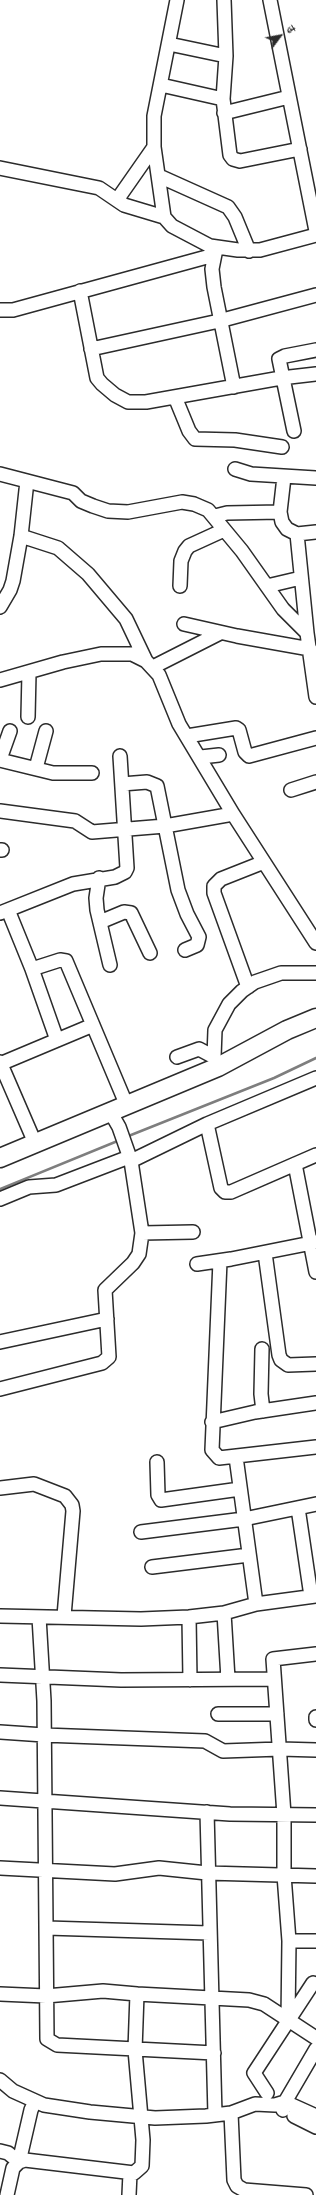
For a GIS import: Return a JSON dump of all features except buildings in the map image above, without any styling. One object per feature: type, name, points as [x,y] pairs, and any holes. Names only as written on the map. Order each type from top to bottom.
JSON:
[{"type":"highway","points":[[238,1058],[243,1053],[264,1042],[316,1018]]},
{"type":"highway","points":[[0,1158],[35,1143],[119,1115],[216,1062],[238,1058],[246,1059],[316,1030]]},
{"type":"street","points":[[164,217],[154,146],[154,116],[177,0]]},
{"type":"street","points":[[224,0],[226,56],[223,99],[228,149],[233,160],[240,161],[300,149]]},
{"type":"street","points":[[270,0],[316,231]]},
{"type":"street","points":[[169,44],[226,56]]},
{"type":"street","points":[[161,85],[223,99]]},
{"type":"street","points":[[224,113],[289,97]]},
{"type":"street","points":[[117,200],[154,146]]},
{"type":"street","points":[[0,168],[99,188],[124,205],[164,217],[172,226],[210,246],[215,251]]},
{"type":"street","points":[[159,176],[228,207],[235,217],[248,250]]},
{"type":"street","points":[[0,310],[13,310],[215,251],[260,250],[316,235]]},
{"type":"street","points":[[215,251],[212,269],[219,320],[234,387]]},
{"type":"street","points":[[80,291],[95,370],[102,384],[124,400],[146,402],[281,378],[316,374]]},
{"type":"street","points":[[91,350],[219,320],[316,295]]},
{"type":"street","points":[[294,431],[278,361],[280,358],[316,350]]},
{"type":"street","points":[[174,397],[189,431],[195,439],[235,440],[282,447]]},
{"type":"street","points":[[235,469],[251,474],[316,478]]},
{"type":"street","points":[[0,474],[73,493],[87,504],[108,511],[128,512],[182,502],[201,507],[215,516],[283,609],[307,633]]},
{"type":"street","points":[[284,477],[280,512],[282,522],[287,529],[297,534],[316,532]]},
{"type":"street","points":[[0,606],[22,536],[27,481]]},
{"type":"street","points":[[215,516],[227,513],[280,512]]},
{"type":"street","points":[[180,586],[181,561],[185,551],[189,546],[224,530]]},
{"type":"street","points":[[297,534],[307,633],[316,698]]},
{"type":"street","points":[[22,536],[58,548],[88,574],[126,619],[150,664],[159,675],[174,712],[187,736],[201,757],[233,814],[316,943]]},
{"type":"street","points":[[267,586],[301,578]]},
{"type":"street","points":[[184,624],[310,649]]},
{"type":"street","points":[[150,664],[220,632]]},
{"type":"street","points":[[0,680],[29,673],[63,662],[101,654],[132,654],[150,664]]},
{"type":"street","points":[[28,717],[29,673]]},
{"type":"street","points":[[187,736],[236,728],[239,730],[245,752],[249,756],[316,738]]},
{"type":"street","points":[[10,731],[1,753],[36,768],[53,773],[92,773]]},
{"type":"street","points":[[36,768],[46,731]]},
{"type":"street","points":[[201,757],[219,755]]},
{"type":"street","points":[[57,1040],[32,969],[4,911],[73,884],[99,878],[115,877],[125,872],[127,868],[120,756]]},
{"type":"street","points":[[122,784],[147,782],[157,786],[178,890],[187,914],[199,937],[197,944],[185,950]]},
{"type":"street","points":[[291,790],[316,782]]},
{"type":"street","points":[[0,811],[75,821],[92,832],[165,826],[233,814]]},
{"type":"street","points":[[248,987],[219,907],[214,886],[221,878],[264,862]]},
{"type":"street","points":[[99,878],[96,898],[110,965]]},
{"type":"street","points":[[100,922],[124,912],[131,913],[150,953]]},
{"type":"street","points":[[0,1389],[106,1361],[109,1353],[105,1290],[133,1263],[139,1254],[142,1233],[129,1155],[93,1025],[66,962],[60,960],[32,969]]},
{"type":"street","points":[[216,1062],[215,1030],[229,1004],[248,987],[280,973],[316,973]]},
{"type":"street","points":[[35,1143],[0,1063],[93,1025]]},
{"type":"street","points":[[177,1057],[199,1049],[216,1062]]},
{"type":"street","points":[[0,1200],[29,1187],[56,1185],[316,1078]]},
{"type":"street","points":[[207,1124],[221,1188],[225,1192],[231,1192],[316,1155]]},
{"type":"street","points":[[295,1164],[313,1243],[316,1272]]},
{"type":"street","points":[[142,1233],[194,1232]]},
{"type":"street","points":[[197,1264],[265,1253],[313,1243]]},
{"type":"street","points":[[265,1253],[278,1355],[284,1364]]},
{"type":"street","points":[[220,1261],[217,1354],[212,1422],[212,1450],[214,1455],[219,1458],[236,1457],[316,1447]]},
{"type":"street","points":[[0,1342],[107,1319]]},
{"type":"street","points":[[262,1349],[263,1411]]},
{"type":"street","points":[[262,1365],[316,1364]]},
{"type":"street","points":[[212,1422],[263,1411],[316,1403]]},
{"type":"street","points":[[236,1457],[256,1604]]},
{"type":"street","points":[[157,1462],[158,1495],[162,1500],[240,1489]]},
{"type":"street","points":[[0,1488],[34,1484],[65,1496],[72,1504],[73,1510],[64,1616]]},
{"type":"street","points":[[141,1532],[244,1519],[316,1504]]},
{"type":"street","points":[[0,1616],[64,1616],[141,1619],[189,1617],[224,1613],[256,1604],[313,1596],[298,1508]]},
{"type":"street","points":[[152,1567],[249,1555]]},
{"type":"street","points":[[224,1613],[228,1679]]},
{"type":"street","points":[[39,1617],[44,1735],[47,2040],[57,2046],[214,2053]]},
{"type":"street","points":[[189,1617],[190,1680]]},
{"type":"street","points":[[288,2018],[289,1941],[284,1875],[284,1815],[273,1659],[316,1654]]},
{"type":"street","points":[[0,1675],[190,1680],[274,1679]]},
{"type":"street","points":[[218,1714],[277,1714]]},
{"type":"street","points":[[0,1732],[205,1741],[223,1751],[280,1749],[316,1750]]},
{"type":"street","points":[[0,1798],[207,1812],[316,1815]]},
{"type":"street","points":[[207,1812],[207,1873],[215,2115]]},
{"type":"street","points":[[0,1868],[115,1874],[159,1868],[207,1873],[316,1876]]},
{"type":"street","points":[[47,1928],[209,1933]]},
{"type":"street","points":[[289,1941],[316,1941]]},
{"type":"street","points":[[267,2093],[254,2073],[288,2018],[313,1984]]},
{"type":"street","points":[[0,1994],[46,1996],[103,1991],[249,2000],[264,2004],[288,2018],[316,2038]]},
{"type":"street","points":[[7,2195],[13,2168],[19,2162],[25,2160],[130,2173],[139,2171],[144,2162],[142,2116],[135,2050],[137,1994]]},
{"type":"street","points":[[281,2106],[316,2049]]},
{"type":"street","points":[[0,2080],[13,2091],[44,2105],[90,2112],[142,2116],[215,2115],[231,2113],[255,2104],[281,2106],[312,2119]]},
{"type":"street","points":[[19,2162],[31,2110],[35,2101]]},
{"type":"street","points":[[231,2113],[234,2180],[237,2186],[244,2190],[306,2195]]},
{"type":"street","points":[[0,2151],[8,2153],[19,2162]]},
{"type":"street","points":[[129,2195],[130,2173]]},
{"type":"waterway","points":[[126,1137],[274,1078],[316,1058]]},
{"type":"waterway","points":[[0,1189],[120,1140]]}]
